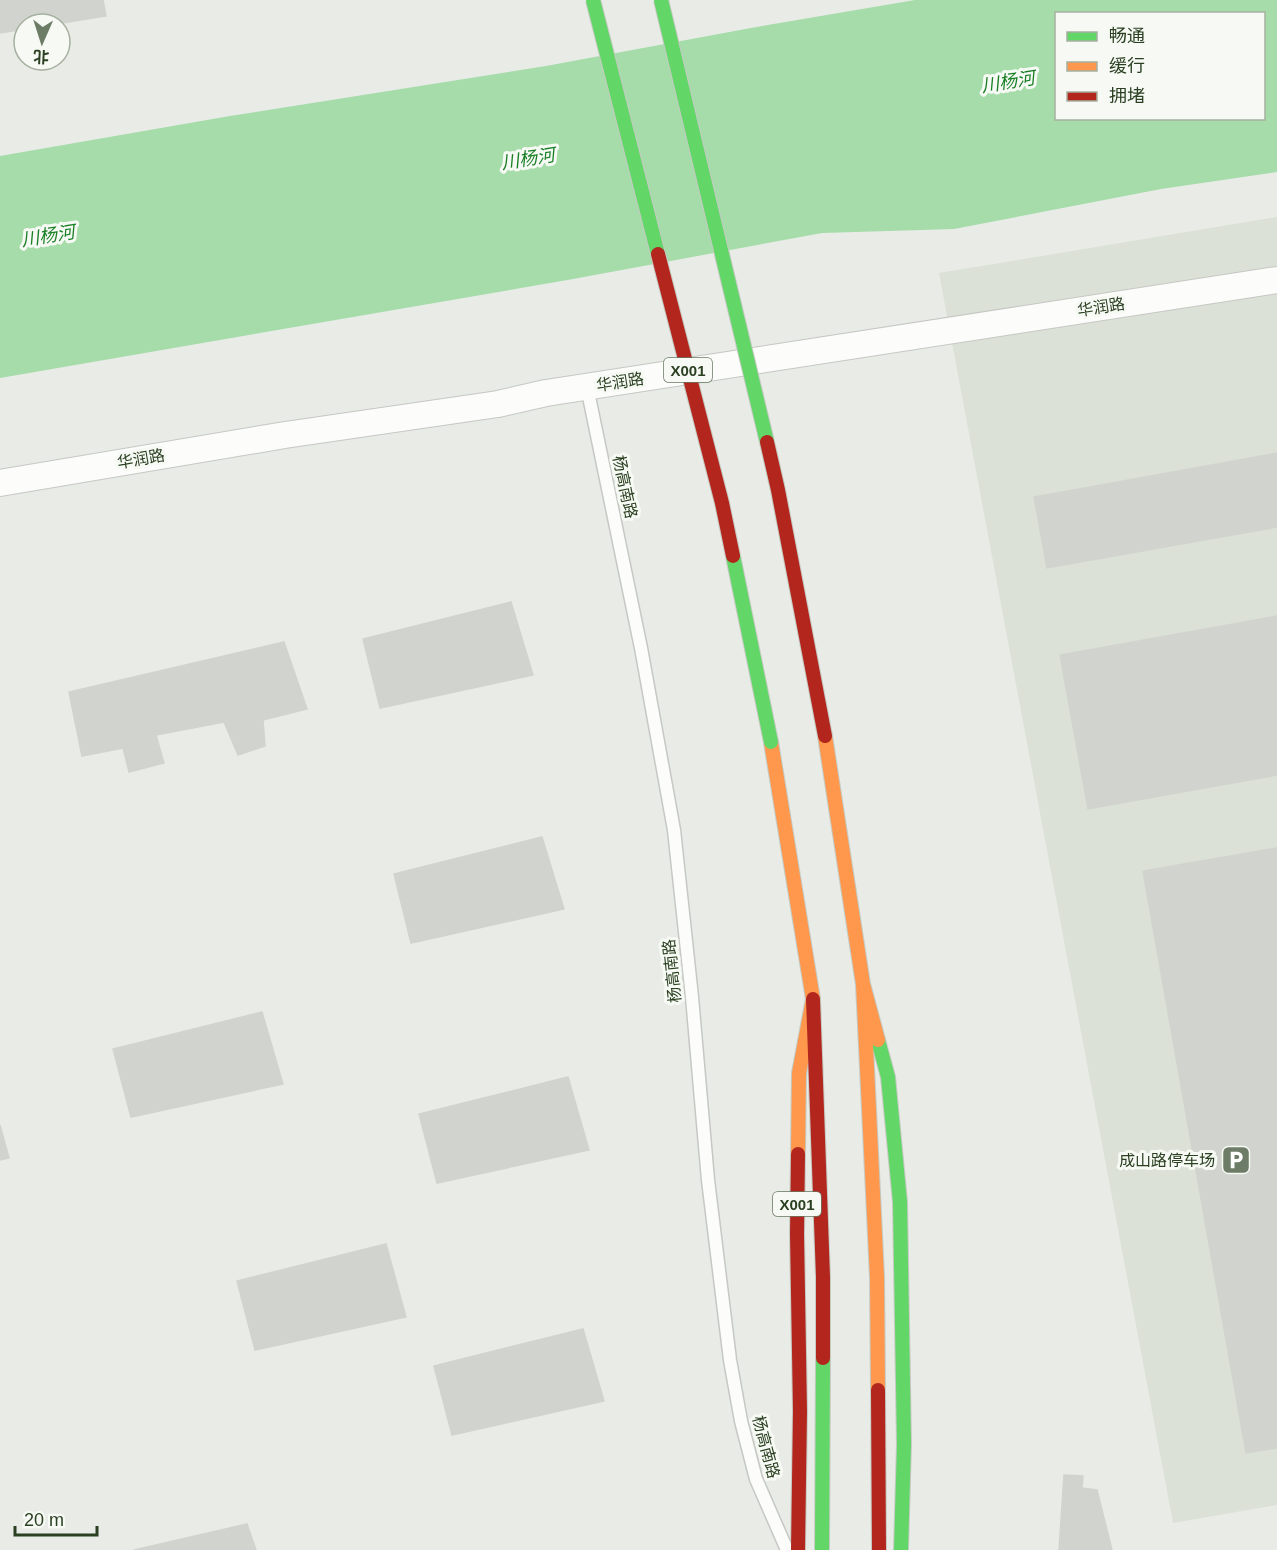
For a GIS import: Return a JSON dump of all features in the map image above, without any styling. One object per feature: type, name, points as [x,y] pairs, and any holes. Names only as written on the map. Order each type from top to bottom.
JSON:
[{"type":"main road","name":"杨高南路","points":[[593,0],[722,503],[771,742],[813,999],[823,1277],[822,1550]]},
{"type":"main road","points":[[661,0],[778,490],[825,736],[863,984],[877,1277],[879,1550]]},
{"type":"main road","points":[[863,984],[888,1077],[900,1202],[904,1444],[901,1550]]},
{"type":"main road","name":"杨高南路","points":[[798,1550],[800,1411],[796,1234],[799,1073],[813,999]]},
{"type":"street","name":"华润路","points":[[0,483],[285,435],[498,404],[546,393],[1277,280]]},
{"type":"lane","name":"杨高南路","points":[[587,387],[641,648],[674,830],[708,1180],[730,1360],[741,1421],[756,1479],[787,1550]]},
{"type":"shaded area","name":"成山路停车场","points":[[1277,217],[1277,1505],[1173,1523],[939,273]]},
{"type":"water","name":"川杨河","points":[[915,0],[1277,0],[1277,172],[1161,189],[954,229],[822,233],[573,279],[0,378],[0,156],[230,116],[546,66]]},
{"type":"building","points":[[0,0],[103,0],[106,16],[72,21],[72,12],[12,12],[12,31],[0,33]]},
{"type":"building","points":[[1277,453],[1277,527],[1047,568],[1034,497]]},
{"type":"building","points":[[511,602],[533,675],[380,708],[363,639]]},
{"type":"building","points":[[1277,616],[1277,775],[1088,809],[1060,655]]},
{"type":"building","points":[[284,642],[307,709],[263,720],[265,746],[238,755],[224,722],[156,735],[164,763],[129,772],[123,748],[82,756],[69,692]]},
{"type":"building","points":[[542,837],[564,909],[411,943],[394,874]]},
{"type":"building","name":"成山路停车场","points":[[1277,848],[1277,1448],[1246,1453],[1143,871]]},
{"type":"building","points":[[262,1012],[283,1084],[131,1117],[113,1049]]},
{"type":"building","points":[[568,1077],[589,1150],[437,1183],[419,1114]]},
{"type":"building","points":[[0,1125],[9,1158],[0,1160]]},
{"type":"building","points":[[386,1244],[406,1317],[255,1350],[237,1281]]},
{"type":"building","points":[[583,1329],[604,1401],[452,1435],[434,1366]]},
{"type":"building","points":[[1064,1475],[1083,1476],[1082,1488],[1097,1490],[1112,1550],[1059,1550]]},
{"type":"building","points":[[247,1524],[256,1550],[134,1550]]},
{"type":"traffic: fast","points":[[593,0],[658,254]]},
{"type":"traffic: fast","points":[[661,0],[767,442]]},
{"type":"traffic: fast","points":[[733,556],[771,742]]},
{"type":"traffic: fast","points":[[878,1040],[888,1077],[900,1202],[904,1444],[901,1550]]},
{"type":"traffic: fast","points":[[822,1550],[823,1358]]},
{"type":"traffic: slow","points":[[825,736],[863,984],[878,1040]]},
{"type":"traffic: slow","points":[[771,742],[813,999],[799,1073],[798,1154]]},
{"type":"traffic: slow","points":[[863,984],[877,1277],[878,1390]]},
{"type":"traffic: jam","points":[[658,254],[722,503],[733,556]]},
{"type":"traffic: jam","points":[[767,442],[825,736]]},
{"type":"traffic: jam","points":[[813,999],[823,1277],[823,1358]]},
{"type":"traffic: jam","points":[[798,1154],[800,1411],[798,1550]]},
{"type":"traffic: jam","points":[[878,1390],[879,1550]]},
{"type":"place","name":"成山路停车场","points":[[1236,1160]]}]
